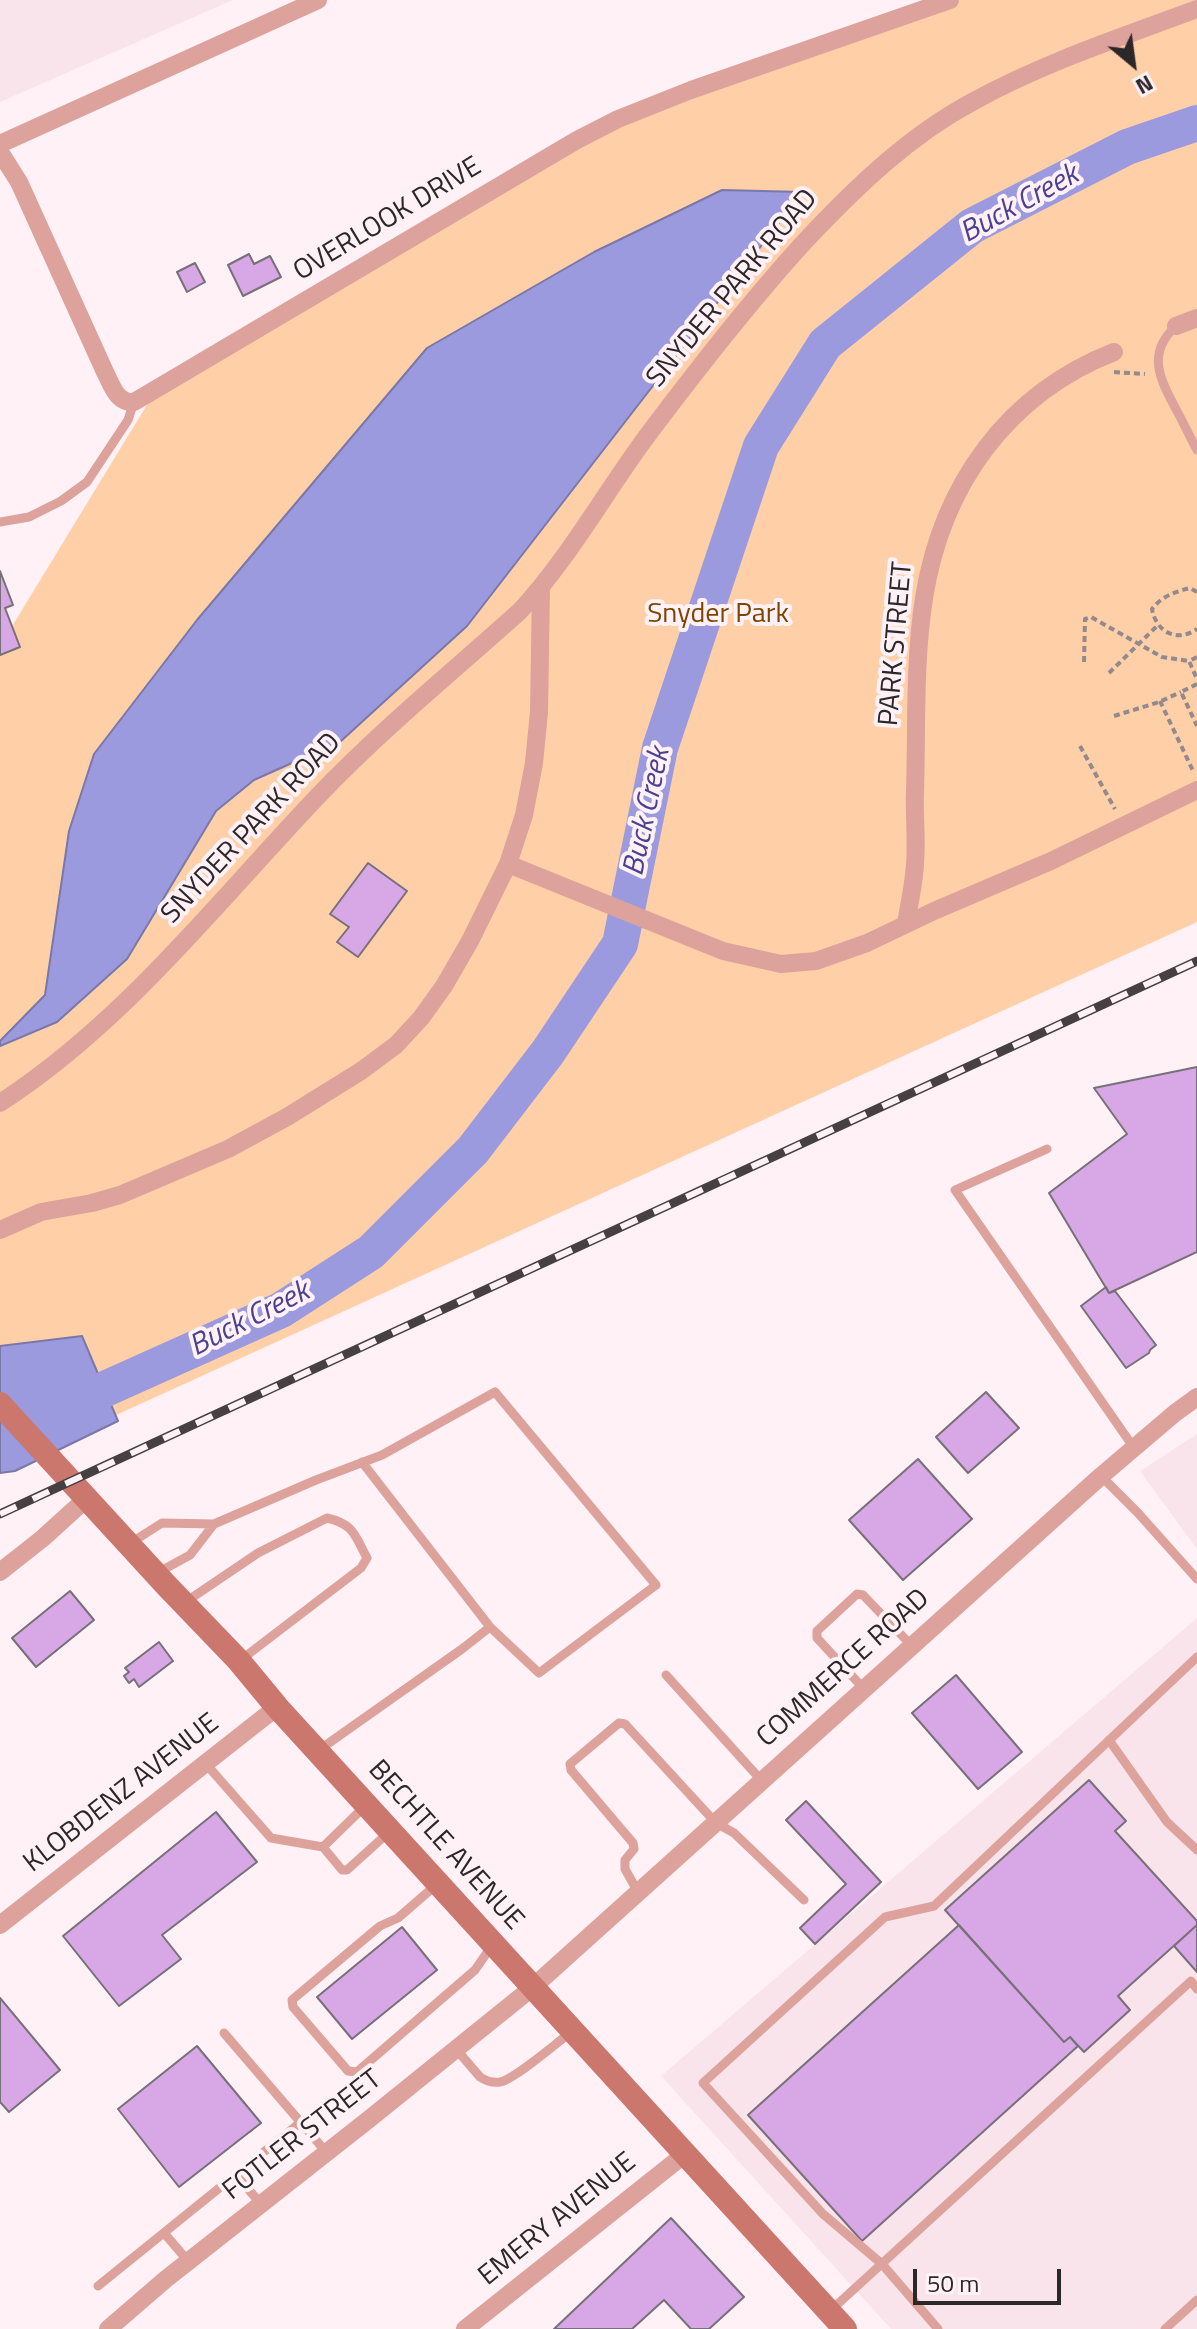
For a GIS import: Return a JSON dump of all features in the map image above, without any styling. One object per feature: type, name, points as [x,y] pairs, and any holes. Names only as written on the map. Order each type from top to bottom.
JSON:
[{"type":"main road","name":"BECHTLE AVENUE","points":[[0,1404],[239,1661],[277,1707],[836,2323]]},
{"type":"street","points":[[0,144],[318,0]]},
{"type":"street","name":"OVERLOOK DRIVE","points":[[134,402],[577,140],[618,119],[691,90],[950,0]]},
{"type":"street","name":"SNYDER PARK ROAD","points":[[0,1103],[61,1059],[119,1007],[184,942],[319,795],[520,611],[541,588],[646,438],[729,329],[776,272],[886,162],[933,126],[1015,80],[1197,9]]},
{"type":"street","points":[[0,152],[19,182],[105,372],[119,398],[125,403],[134,402]]},
{"type":"street","points":[[1176,326],[1197,318]]},
{"type":"street","name":"PARK STREET","points":[[906,924],[915,864],[920,642],[924,598],[933,555],[947,513],[962,482],[1010,418],[1036,394],[1107,354]]},
{"type":"street","points":[[0,1230],[41,1212],[120,1195],[228,1149],[361,1071],[396,1045],[421,1018],[470,941],[508,864],[524,815],[534,763],[539,712],[541,588]]},
{"type":"street","points":[[508,864],[723,951],[781,964],[816,961],[867,943],[1051,861],[1197,790]]},
{"type":"street","name":"COMMERCE ROAD","points":[[533,1987],[1101,1476],[1197,1397]]},
{"type":"street","points":[[0,1572],[87,1498]]},
{"type":"street","name":"KLOBDENZ AVENUE","points":[[0,1925],[277,1707]]},
{"type":"street","name":"FOTLER STREET","points":[[108,2329],[188,2261],[533,1987]]},
{"type":"street","name":"EMERY AVENUE","points":[[465,2329],[685,2154]]},
{"type":"lane","points":[[1176,326],[1166,335],[1160,349],[1159,374],[1197,450]]},
{"type":"lane","points":[[0,522],[29,517],[61,501],[87,482],[128,420],[134,402]]},
{"type":"lane","points":[[1047,1149],[955,1190],[1134,1448]]},
{"type":"lane","points":[[129,1544],[162,1523],[214,1524],[362,1462],[382,1455],[495,1392],[656,1585],[539,1673],[490,1627],[362,1462]]},
{"type":"lane","points":[[1101,1476],[1197,1579]]},
{"type":"lane","points":[[183,1603],[258,1553],[327,1518],[341,1521],[351,1528],[367,1558],[361,1568],[239,1661]]},
{"type":"lane","points":[[156,1574],[190,1555],[214,1524]]},
{"type":"lane","points":[[864,1689],[817,1638],[817,1631],[857,1594],[863,1595],[912,1646]]},
{"type":"lane","points":[[318,1751],[490,1627]]},
{"type":"lane","points":[[938,2329],[882,2264],[823,2214],[703,2083],[885,1917],[934,1906],[1197,1657]]},
{"type":"lane","points":[[666,1675],[762,1781]]},
{"type":"lane","points":[[638,1892],[625,1869],[625,1860],[634,1849],[633,1843],[571,1770],[570,1764],[619,1723],[625,1724],[716,1823],[734,1833],[804,1900]]},
{"type":"lane","points":[[1109,1740],[1167,1822],[1197,1850]]},
{"type":"lane","points":[[206,1764],[271,1838],[323,1847],[342,1870],[347,1870],[391,1831]]},
{"type":"lane","points":[[323,1847],[367,1805]]},
{"type":"lane","points":[[438,1883],[398,1918],[380,1926],[292,2000],[293,2007],[348,2071],[357,2072],[475,1970],[494,1944]]},
{"type":"lane","points":[[836,2323],[882,2264],[1191,1981],[1197,1989]]},
{"type":"lane","points":[[456,2049],[480,2077],[499,2082],[573,2031]]},
{"type":"lane","points":[[224,2033],[327,2153]]},
{"type":"lane","points":[[98,2286],[301,2122]]},
{"type":"lane","points":[[236,2175],[261,2204]]},
{"type":"lane","points":[[164,2233],[188,2261]]},
{"type":"lane","points":[[1165,2329],[1197,2300]]},
{"type":"path","points":[[1107,354],[1113,372],[1159,374]]},
{"type":"path","points":[[1197,592],[1190,588],[1159,599],[1152,609],[1157,626],[1167,634],[1182,635],[1195,630],[1197,637]]},
{"type":"path","points":[[1084,662],[1085,619],[1091,617],[1162,657],[1189,661],[1197,657]]},
{"type":"path","points":[[1109,673],[1157,626]]},
{"type":"path","points":[[1114,716],[1160,701],[1197,682],[1189,661]]},
{"type":"path","points":[[1181,692],[1197,726]]},
{"type":"path","points":[[1160,701],[1197,779]]},
{"type":"path","points":[[1080,746],[1124,825]]},
{"type":"shaded area","points":[[0,0],[233,0],[0,102]]},
{"type":"shaded area","points":[[1197,1434],[1197,1549],[1140,1471]]},
{"type":"shaded area","points":[[1197,1618],[1197,2329],[891,2329],[661,2076]]},
{"type":"green space","name":"Snyder Park","points":[[956,0],[1197,0],[1197,922],[0,1468],[0,646],[156,390],[618,119]]},
{"type":"water","points":[[722,190],[803,192],[467,626],[341,741],[254,780],[216,811],[127,959],[57,1022],[0,1046],[0,1041],[45,995],[69,831],[94,754],[197,620],[427,348],[594,252]]},
{"type":"water","points":[[82,1336],[118,1421],[15,1471],[0,1473],[0,1346]]},
{"type":"building","points":[[249,254],[254,264],[270,256],[281,277],[243,296],[228,265]]},
{"type":"building","points":[[195,263],[205,282],[187,292],[177,272]]},
{"type":"building","points":[[0,571],[13,605],[5,608],[20,647],[0,655]]},
{"type":"building","points":[[368,863],[407,891],[358,957],[337,942],[349,927],[330,914]]},
{"type":"building","points":[[1197,1067],[1197,1252],[1109,1293],[1049,1193],[1127,1134],[1094,1088]]},
{"type":"building","points":[[1106,1287],[1109,1293],[1115,1291],[1156,1345],[1126,1368],[1081,1306]]},
{"type":"building","points":[[986,1392],[1019,1428],[968,1473],[936,1437]]},
{"type":"building","points":[[918,1459],[972,1519],[903,1580],[849,1520]]},
{"type":"building","points":[[70,1591],[94,1620],[36,1667],[12,1638]]},
{"type":"building","points":[[159,1642],[173,1661],[139,1687],[134,1679],[129,1683],[124,1676],[129,1672],[125,1668]]},
{"type":"building","points":[[956,1675],[1022,1752],[978,1789],[912,1713]]},
{"type":"building","points":[[1089,1780],[1126,1821],[1115,1831],[1197,1921],[1197,1925],[1118,1996],[1130,2010],[1084,2052],[1070,2037],[1064,2042],[945,1910]]},
{"type":"building","points":[[806,1801],[881,1882],[815,1944],[800,1928],[846,1884],[786,1820]]},
{"type":"building","points":[[216,1812],[257,1862],[162,1935],[181,1959],[119,2006],[63,1936]]},
{"type":"building","points":[[959,1925],[1064,2042],[1070,2037],[1078,2046],[862,2241],[748,2115]]},
{"type":"building","points":[[1197,1925],[1197,1972],[1174,1946]]},
{"type":"building","points":[[402,1927],[437,1970],[352,2039],[317,1997]]},
{"type":"building","points":[[0,1998],[60,2070],[9,2112],[0,2102]]},
{"type":"building","points":[[197,2046],[261,2123],[179,2187],[118,2109]]},
{"type":"building","points":[[671,2218],[744,2297],[709,2329],[691,2329],[664,2300],[632,2329],[554,2329]]},
{"type":"waterway","name":"Buck Creek","points":[[57,1402],[85,1398],[281,1310],[371,1252],[473,1150],[548,1052],[620,944],[660,748],[761,446],[825,344],[972,226],[1127,147],[1197,123]]},
{"type":"railway","points":[[0,1514],[1197,961]]}]
